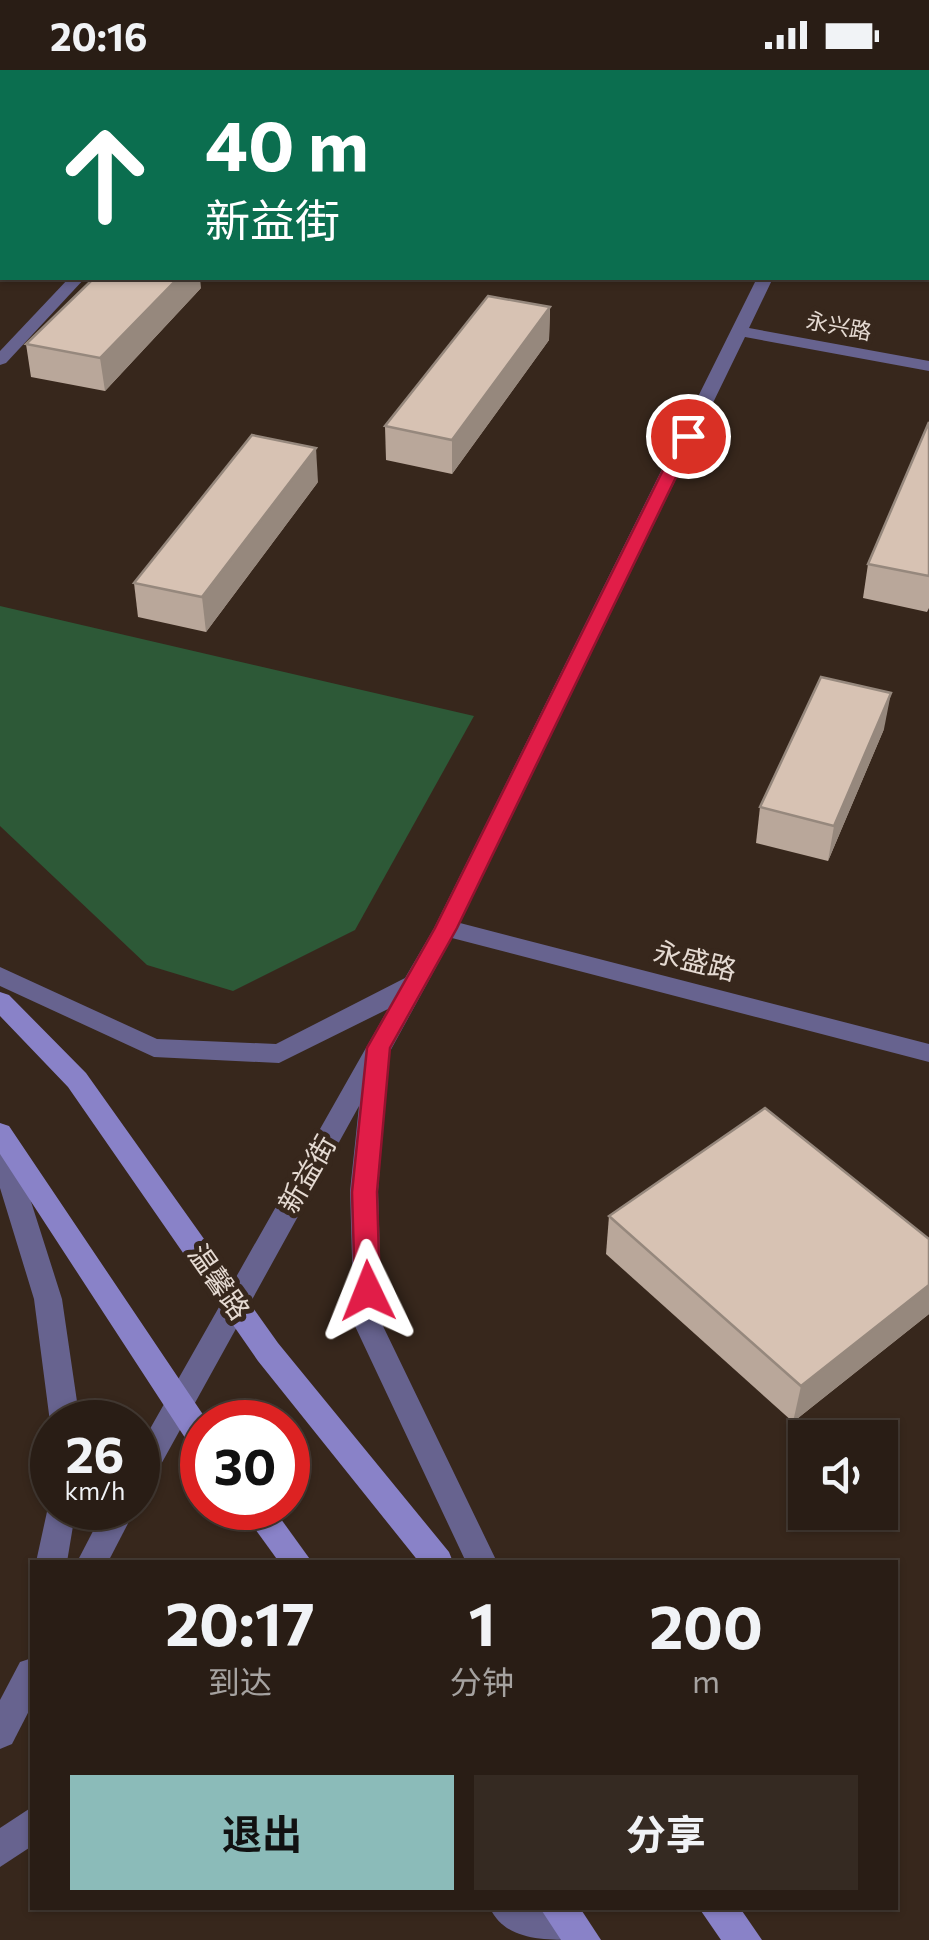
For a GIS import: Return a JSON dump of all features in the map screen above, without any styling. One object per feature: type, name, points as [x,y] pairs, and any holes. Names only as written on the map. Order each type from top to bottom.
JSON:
[{"type":"main road","name":"温馨路","points":[[0,1002],[77,1080],[234,1304],[436,1560]]},
{"type":"main road","points":[[0,1134],[180,1409]]},
{"type":"main road","points":[[272,1530],[295,1560]]},
{"type":"main road","points":[[560,1910],[583,1940]]},
{"type":"main road","points":[[720,1910],[744,1940]]},
{"type":"street","name":"新益街","points":[[160,1435],[446,928],[765,280]]},
{"type":"street","name":"永兴路","points":[[740,330],[929,366]]},
{"type":"street","name":"永盛路","points":[[446,928],[929,1052]]},
{"type":"street","points":[[0,976],[154,1048],[279,1054],[414,985]]},
{"type":"street","points":[[378,1048],[364,1192],[368,1324],[481,1560]]},
{"type":"street","points":[[0,1145],[48,1299],[62,1400]]},
{"type":"street","points":[[52,1560],[57,1530]]},
{"type":"street","points":[[93,1560],[109,1530]]},
{"type":"street","points":[[0,1733],[30,1677]]},
{"type":"street","points":[[0,1850],[30,1826]]},
{"type":"street","points":[[511,1910],[557,1940]]},
{"type":"lane","points":[[0,360],[75,280]]},
{"type":"green space","points":[[0,606],[474,716],[355,930],[233,991],[147,965],[0,826]]},
{"type":"building","points":[[92,280],[176,280],[100,358],[26,344]]},
{"type":"building","points":[[488,296],[550,307],[452,440],[385,426]]},
{"type":"building","points":[[929,422],[929,576],[868,564]]},
{"type":"building","points":[[252,435],[316,448],[202,597],[134,583]]},
{"type":"building","points":[[821,677],[891,693],[834,826],[760,807]]},
{"type":"building","points":[[765,1108],[929,1239],[929,1285],[801,1386],[609,1216]]},
{"type":"route","points":[[368,1291],[364,1192],[378,1048],[446,928],[688,436]]}]
